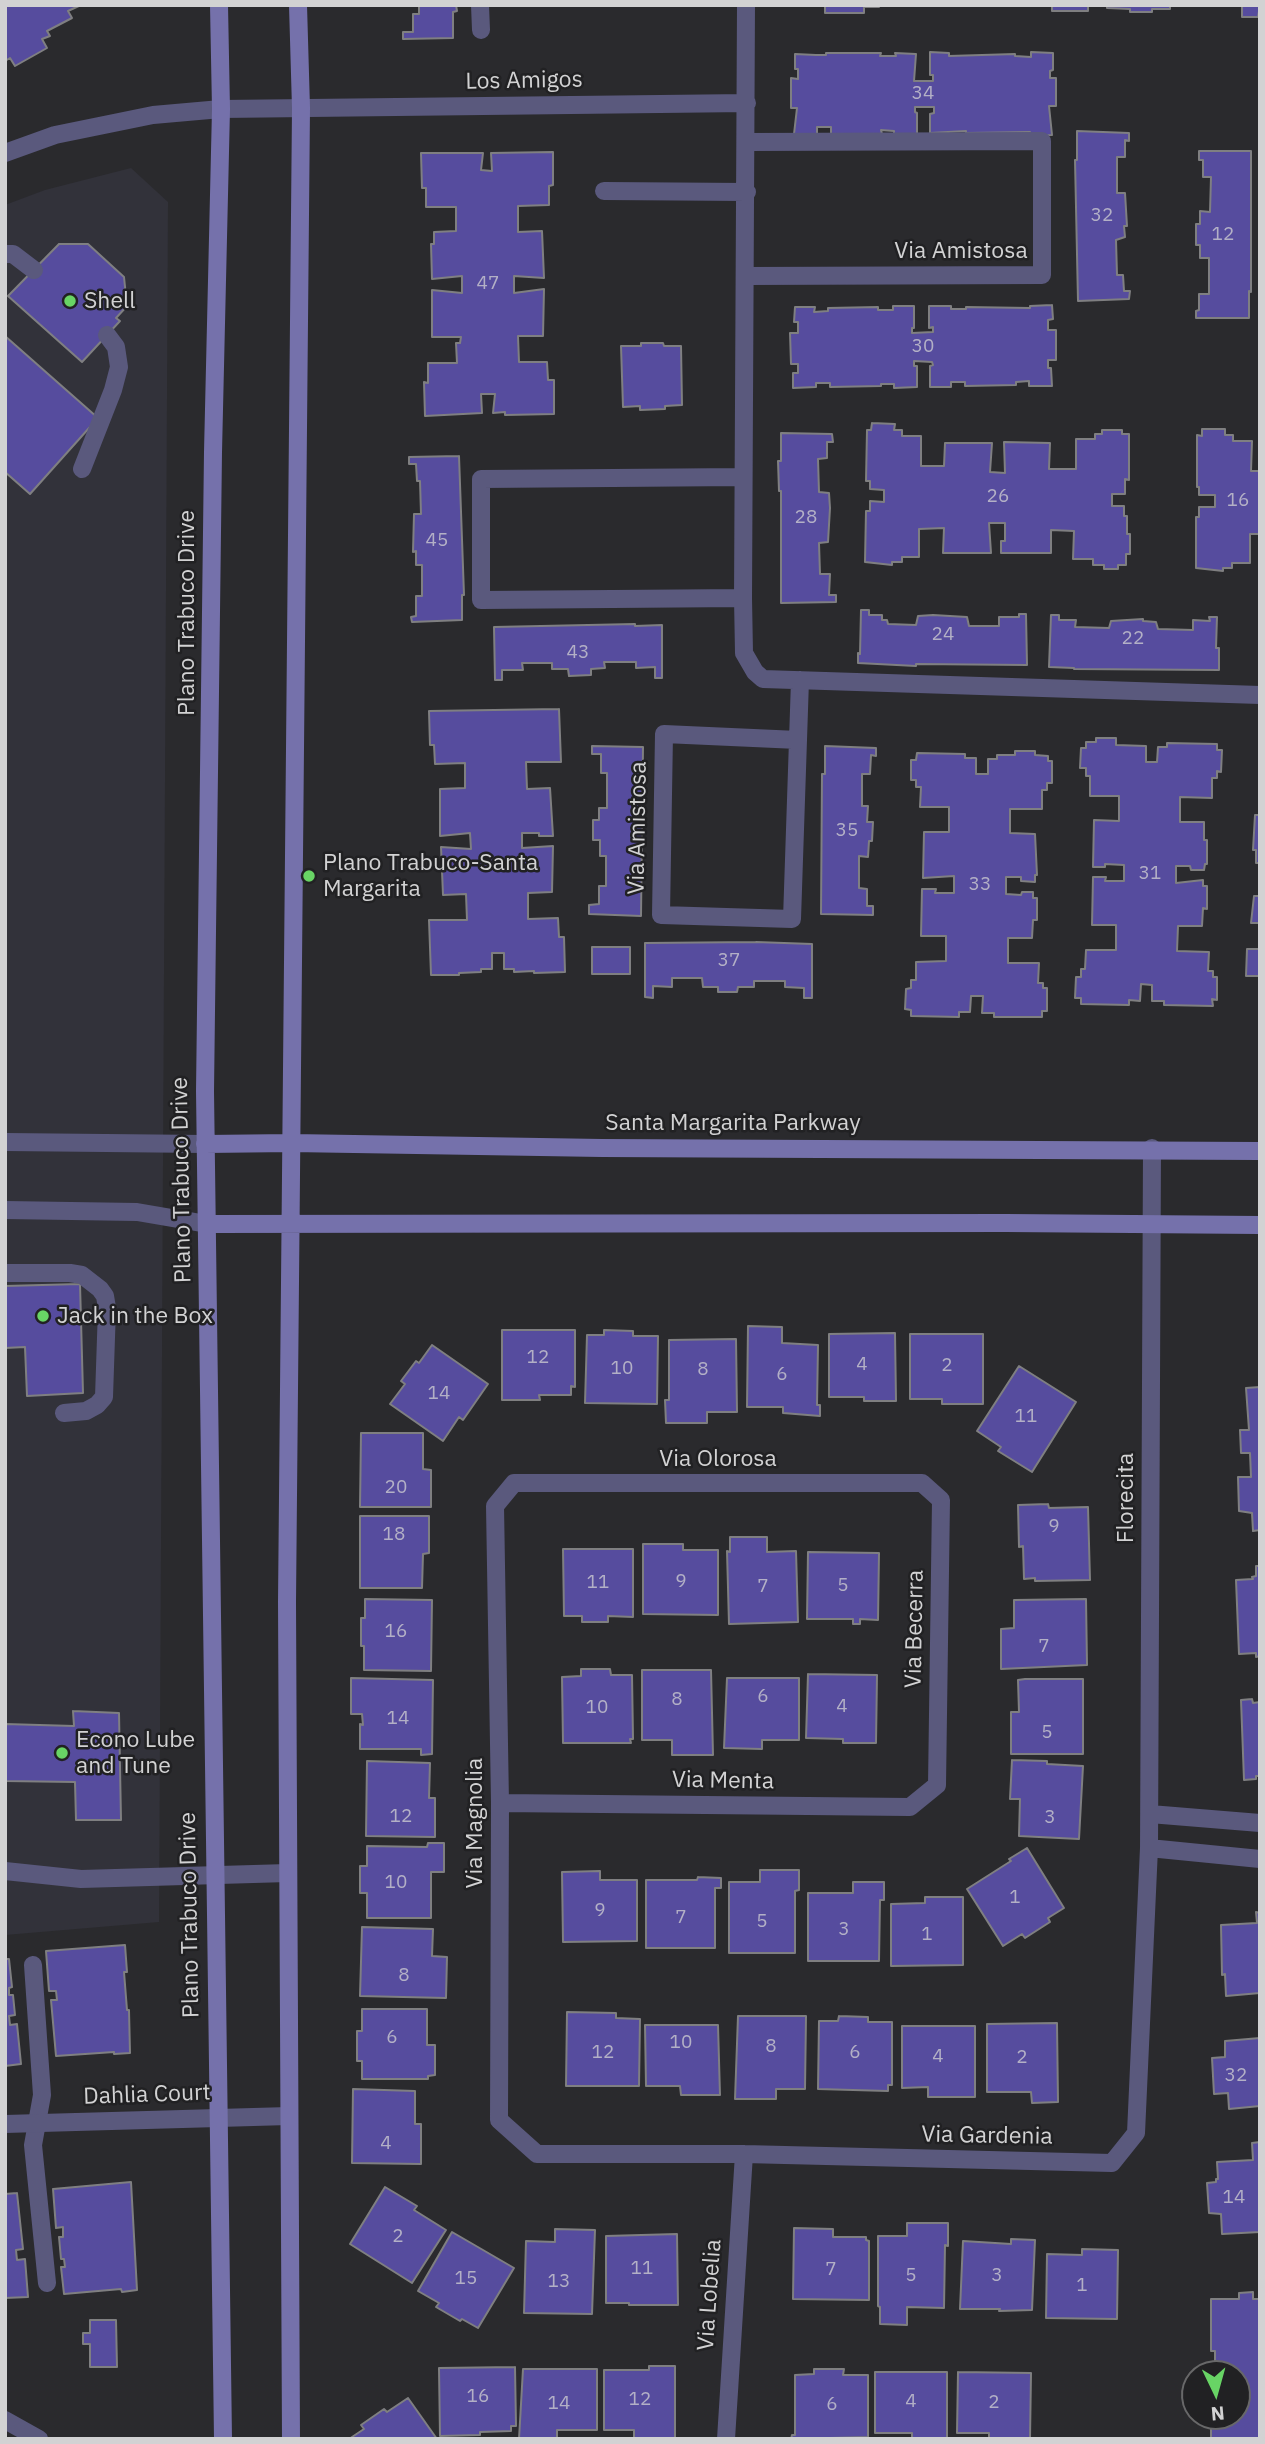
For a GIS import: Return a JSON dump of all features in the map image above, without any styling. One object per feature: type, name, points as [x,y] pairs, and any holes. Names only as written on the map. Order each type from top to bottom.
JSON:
[{"type":"main road","name":"Plano Trabuco Drive","points":[[219,5],[221,109],[213,452],[205,1144],[217,2117],[224,2357],[223,2439]]},
{"type":"main road","points":[[290,2439],[287,1601],[301,108],[298,5]]},
{"type":"main road","name":"Santa Margarita Parkway","points":[[205,1144],[1260,1151]]},
{"type":"main road","points":[[206,1224],[1260,1225]]},
{"type":"street","points":[[480,5],[481,30]]},
{"type":"street","points":[[747,5],[743,598],[744,653],[755,672],[763,678],[800,680],[1260,695]]},
{"type":"street","name":"Los Amigos","points":[[5,152],[55,135],[153,115],[221,109],[747,103]]},
{"type":"street","name":"Via Amistosa","points":[[746,276],[1042,275],[1042,141],[747,142]]},
{"type":"street","points":[[604,191],[747,192]]},
{"type":"street","points":[[5,254],[13,254],[34,270]]},
{"type":"street","points":[[82,469],[113,390],[118,367],[116,348],[107,335]]},
{"type":"street","points":[[743,477],[481,479],[481,600],[743,598]]},
{"type":"street","name":"Via Amistosa","points":[[798,740],[664,734],[661,915],[792,919],[798,740],[800,680]]},
{"type":"street","points":[[5,1142],[205,1144]]},
{"type":"street","name":"Florecita","points":[[1149,1848],[1152,1149]]},
{"type":"street","points":[[5,1210],[138,1212],[206,1224]]},
{"type":"street","points":[[5,1273],[82,1275],[105,1296],[107,1307],[104,1396],[97,1405],[86,1410],[64,1413]]},
{"type":"street","name":"Via Olorosa","points":[[514,1483],[922,1483]]},
{"type":"street","name":"Via Magnolia","points":[[514,1483],[495,1506],[500,1803],[499,2120],[537,2154]]},
{"type":"street","name":"Via Becerra","points":[[922,1483],[942,1500],[937,1785]]},
{"type":"street","name":"Via Menta","points":[[500,1803],[910,1807],[937,1785]]},
{"type":"street","points":[[1150,1814],[1260,1823]]},
{"type":"street","points":[[1149,1848],[1260,1859]]},
{"type":"street","name":"Via Gardenia","points":[[537,2154],[744,2154],[1112,2163],[1136,2133],[1149,1848]]},
{"type":"street","points":[[5,1871],[81,1879],[288,1873]]},
{"type":"street","points":[[33,1965],[42,2095],[33,2145],[47,2283]]},
{"type":"street","name":"Dahlia Court","points":[[5,2124],[289,2116]]},
{"type":"street","name":"Via Lobelia","points":[[726,2439],[744,2154]]},
{"type":"street","points":[[5,2420],[39,2439]]},
{"type":"shaded area","points":[[131,168],[168,202],[159,1922],[5,1935],[5,205],[45,190]]},
{"type":"building","points":[[5,5],[81,5],[68,11],[72,18],[47,31],[50,36],[42,39],[47,48],[15,66],[10,58],[5,61]]},
{"type":"building","points":[[419,5],[456,5],[457,11],[453,12],[453,38],[403,39],[403,32],[413,32],[413,14],[419,14]]},
{"type":"building","points":[[825,5],[879,7],[864,7],[864,13],[825,13]]},
{"type":"building","points":[[1052,5],[1088,5],[1088,11],[1052,11]]},
{"type":"building","points":[[1107,5],[1170,5],[1170,9],[1130,12],[1130,9],[1107,8]]},
{"type":"building","points":[[1242,5],[1260,5],[1258,17],[1242,17]]},
{"type":"building","points":[[930,52],[949,53],[949,56],[1015,54],[1031,57],[1031,52],[1053,53],[1050,78],[1056,78],[1056,106],[1049,106],[1052,135],[1030,136],[1030,132],[930,133],[930,114],[934,113],[934,107],[915,107],[917,134],[894,134],[894,131],[881,130],[882,134],[831,134],[831,127],[817,127],[817,134],[794,134],[797,108],[791,108],[791,78],[798,79],[795,54],[916,54],[914,81],[933,81],[933,75],[930,75]]},
{"type":"building","points":[[1077,131],[1129,133],[1129,141],[1125,140],[1125,157],[1117,157],[1117,193],[1125,193],[1127,226],[1124,226],[1125,237],[1116,240],[1117,275],[1123,275],[1124,291],[1130,291],[1129,299],[1078,301],[1075,160]]},
{"type":"building","points":[[1199,151],[1251,151],[1249,318],[1196,318],[1199,294],[1209,294],[1209,258],[1200,258],[1200,245],[1196,245],[1196,224],[1200,224],[1200,211],[1210,212],[1211,177],[1203,177],[1203,160],[1199,160]]},
{"type":"building","points":[[553,152],[553,185],[549,186],[549,205],[518,206],[518,232],[542,231],[544,278],[514,276],[514,293],[544,289],[543,336],[518,336],[519,362],[547,362],[548,380],[554,380],[554,414],[493,413],[495,394],[481,394],[482,413],[425,416],[424,382],[428,383],[428,363],[457,363],[456,343],[460,343],[461,337],[432,337],[432,290],[462,293],[462,276],[432,279],[431,244],[434,244],[434,232],[456,231],[456,207],[426,207],[426,188],[422,188],[421,153],[483,153],[481,170],[492,171],[491,153]]},
{"type":"building","name":"Shell","points":[[59,244],[88,244],[124,277],[127,306],[116,318],[120,321],[82,362],[8,296]]},
{"type":"building","points":[[1052,305],[1053,319],[1048,320],[1048,330],[1056,330],[1056,360],[1048,360],[1048,368],[1051,368],[1052,386],[1029,386],[1029,381],[1016,382],[1016,385],[965,386],[965,382],[951,382],[951,387],[930,387],[932,362],[914,361],[914,366],[917,366],[917,387],[894,388],[894,384],[881,384],[830,387],[830,383],[816,383],[816,387],[793,388],[793,373],[798,373],[798,364],[791,364],[790,333],[798,333],[798,322],[794,322],[795,307],[815,307],[814,312],[828,311],[828,308],[878,307],[878,310],[893,310],[893,306],[914,306],[912,333],[933,332],[933,327],[929,328],[929,306],[966,309]]},
{"type":"building","name":"Shell","points":[[5,336],[98,418],[30,494],[5,472]]},
{"type":"building","points":[[641,343],[681,346],[682,405],[640,410],[640,406],[623,407],[621,346],[641,346]]},
{"type":"building","points":[[872,423],[895,424],[894,430],[902,430],[902,436],[921,436],[921,466],[944,466],[945,443],[992,443],[990,472],[1005,473],[1004,442],[1050,443],[1049,469],[1076,469],[1076,439],[1095,439],[1095,434],[1102,434],[1102,430],[1122,430],[1122,434],[1129,434],[1129,480],[1125,479],[1125,494],[1112,494],[1112,506],[1124,506],[1124,516],[1127,516],[1130,554],[1126,554],[1126,565],[1118,565],[1118,569],[1104,569],[1104,565],[1093,565],[1093,559],[1073,559],[1074,531],[1051,530],[1051,553],[1001,553],[1001,541],[1005,541],[1005,523],[989,523],[991,553],[943,553],[944,528],[919,529],[919,557],[902,557],[902,562],[892,562],[892,565],[865,562],[866,511],[870,511],[870,501],[884,502],[884,490],[870,489],[870,481],[866,481],[867,430],[871,430]]},
{"type":"building","points":[[1202,429],[1225,429],[1225,435],[1233,435],[1233,441],[1252,441],[1251,471],[1260,471],[1260,534],[1250,534],[1250,563],[1232,563],[1232,568],[1223,568],[1223,571],[1196,568],[1196,517],[1199,517],[1199,507],[1215,507],[1215,495],[1199,495],[1197,487],[1197,435],[1202,436]]},
{"type":"building","points":[[781,433],[832,434],[833,442],[827,442],[827,458],[818,459],[819,492],[829,493],[830,508],[828,542],[819,543],[820,574],[830,574],[829,595],[836,595],[836,602],[781,603],[781,491],[778,461],[781,461]]},
{"type":"building","points":[[459,456],[464,595],[462,620],[412,622],[411,617],[416,616],[416,596],[422,596],[422,565],[416,565],[416,551],[413,552],[414,514],[421,514],[420,481],[417,481],[416,464],[409,464],[409,457]]},
{"type":"building","points":[[861,610],[869,610],[869,615],[882,615],[882,620],[887,620],[888,624],[916,625],[918,616],[933,615],[967,617],[969,626],[999,626],[999,617],[1019,617],[1019,614],[1026,614],[1027,665],[916,666],[858,663]]},
{"type":"building","points":[[1051,615],[1059,615],[1059,620],[1076,620],[1075,627],[1109,628],[1111,621],[1143,619],[1156,622],[1158,629],[1193,630],[1193,620],[1210,621],[1209,617],[1217,617],[1216,648],[1219,648],[1219,670],[1049,667]]},
{"type":"building","points":[[662,625],[662,678],[655,678],[655,667],[636,668],[636,662],[604,662],[605,668],[591,669],[591,675],[569,676],[568,669],[552,669],[552,663],[522,663],[523,670],[502,670],[502,680],[495,680],[494,627]]},
{"type":"building","points":[[559,709],[561,762],[526,762],[527,789],[550,788],[553,836],[522,833],[522,848],[553,846],[552,892],[528,893],[528,919],[558,918],[559,937],[564,937],[565,972],[514,972],[514,969],[504,969],[504,953],[492,953],[492,969],[459,975],[431,975],[429,920],[467,920],[466,894],[443,895],[441,847],[471,849],[470,833],[440,836],[440,789],[465,788],[465,763],[435,764],[434,745],[430,745],[429,711]]},
{"type":"building","points":[[1096,738],[1116,738],[1116,745],[1146,746],[1146,762],[1157,762],[1158,747],[1167,747],[1167,743],[1217,744],[1217,750],[1222,750],[1221,772],[1217,771],[1217,778],[1212,778],[1212,798],[1180,797],[1180,822],[1204,822],[1207,864],[1204,870],[1176,866],[1176,883],[1203,880],[1203,886],[1207,886],[1207,909],[1203,908],[1202,926],[1178,926],[1177,951],[1209,952],[1208,971],[1213,971],[1213,977],[1217,977],[1217,1000],[1212,999],[1213,1006],[1164,1005],[1164,1001],[1152,1001],[1152,985],[1141,984],[1140,1001],[1129,1000],[1129,1005],[1081,1004],[1081,998],[1075,998],[1076,977],[1081,977],[1081,969],[1085,969],[1086,950],[1116,950],[1116,925],[1092,925],[1093,877],[1106,877],[1105,881],[1124,881],[1124,865],[1105,864],[1105,867],[1093,867],[1094,820],[1119,821],[1119,796],[1090,796],[1090,776],[1086,776],[1086,768],[1080,768],[1081,748],[1086,748],[1086,742],[1096,742]]},
{"type":"building","points":[[592,746],[643,747],[641,916],[589,914],[589,905],[599,904],[599,886],[606,886],[606,856],[600,856],[600,840],[593,840],[593,820],[599,820],[599,808],[607,808],[607,773],[601,773],[601,754],[592,754]]},
{"type":"building","points":[[825,746],[876,748],[876,756],[871,755],[870,774],[862,774],[862,806],[868,806],[867,822],[873,822],[872,841],[869,841],[868,857],[859,856],[859,888],[867,889],[867,906],[873,906],[873,915],[821,914],[822,774],[825,774]]},
{"type":"building","points":[[1015,751],[1035,751],[1035,755],[1048,756],[1048,761],[1052,761],[1052,783],[1047,783],[1047,790],[1042,790],[1042,809],[1010,809],[1010,833],[1035,834],[1035,882],[1021,881],[1021,877],[1006,877],[1006,894],[1021,895],[1022,892],[1033,892],[1033,898],[1037,898],[1037,920],[1033,920],[1032,938],[1008,938],[1008,963],[1039,963],[1038,983],[1043,983],[1043,988],[1047,988],[1047,1011],[1042,1011],[1042,1017],[994,1017],[994,1013],[982,1013],[983,996],[971,996],[970,1012],[959,1012],[959,1017],[911,1016],[911,1010],[905,1009],[906,989],[911,988],[911,980],[916,980],[916,962],[946,961],[946,936],[921,936],[922,889],[936,889],[935,893],[954,893],[954,876],[923,878],[924,832],[949,832],[949,807],[920,807],[921,787],[916,787],[916,780],[911,780],[911,760],[916,760],[917,753],[965,754],[965,758],[976,758],[976,774],[988,774],[988,759],[997,759],[997,755],[1015,755]]},
{"type":"building","points":[[1255,815],[1260,815],[1260,863],[1256,863],[1256,850],[1253,850]]},
{"type":"building","points":[[1254,896],[1260,896],[1260,923],[1251,923]]},
{"type":"building","points":[[645,943],[812,944],[812,998],[804,998],[804,988],[785,987],[785,981],[754,981],[754,987],[738,987],[737,992],[718,992],[718,987],[703,987],[702,978],[672,978],[672,987],[653,986],[653,998],[645,997]]},
{"type":"building","points":[[592,947],[630,947],[630,974],[592,974]]},
{"type":"building","points":[[1247,949],[1260,949],[1260,976],[1246,976]]},
{"type":"building","name":"Jack in the Box","points":[[80,1284],[83,1393],[27,1396],[25,1347],[5,1348],[5,1286]]},
{"type":"building","points":[[748,1326],[782,1327],[782,1343],[818,1345],[817,1405],[820,1405],[820,1416],[783,1413],[783,1407],[747,1407]]},
{"type":"building","points":[[502,1330],[575,1330],[575,1387],[571,1386],[571,1395],[539,1395],[540,1400],[502,1400]]},
{"type":"building","points":[[604,1330],[633,1331],[633,1336],[658,1336],[657,1404],[585,1403],[587,1335],[604,1335]]},
{"type":"building","points":[[895,1333],[896,1401],[829,1397],[829,1334]]},
{"type":"building","points":[[910,1334],[983,1334],[983,1404],[942,1404],[942,1399],[910,1399]]},
{"type":"building","points":[[736,1339],[737,1412],[707,1412],[707,1423],[666,1423],[665,1400],[669,1400],[669,1340]]},
{"type":"building","points":[[432,1345],[488,1384],[463,1420],[459,1417],[443,1441],[390,1404],[405,1384],[401,1381]]},
{"type":"building","points":[[1019,1366],[1076,1402],[1032,1472],[998,1451],[1001,1447],[977,1431]]},
{"type":"building","points":[[1260,1387],[1260,1530],[1253,1531],[1252,1513],[1239,1511],[1238,1477],[1251,1477],[1250,1453],[1241,1453],[1240,1430],[1249,1430],[1246,1388]]},
{"type":"building","points":[[361,1433],[423,1433],[423,1469],[431,1470],[431,1507],[360,1507]]},
{"type":"building","points":[[1048,1504],[1049,1508],[1088,1507],[1090,1580],[1024,1579],[1023,1546],[1019,1547],[1018,1505]]},
{"type":"building","points":[[360,1516],[429,1516],[429,1553],[423,1554],[422,1588],[360,1588]]},
{"type":"building","points":[[730,1537],[767,1537],[767,1552],[796,1551],[798,1622],[729,1624],[727,1551],[730,1552]]},
{"type":"building","points":[[643,1544],[683,1544],[683,1550],[718,1550],[718,1615],[643,1614]]},
{"type":"building","points":[[563,1549],[633,1549],[633,1617],[608,1616],[608,1622],[582,1622],[582,1616],[564,1616]]},
{"type":"building","points":[[808,1552],[879,1553],[878,1620],[860,1619],[860,1624],[853,1624],[853,1619],[807,1619]]},
{"type":"building","points":[[1256,1566],[1260,1566],[1260,1656],[1256,1657],[1256,1653],[1239,1654],[1236,1580],[1253,1579],[1252,1577],[1256,1576]]},
{"type":"building","points":[[365,1599],[432,1600],[431,1671],[364,1670],[361,1618],[365,1618]]},
{"type":"building","points":[[1086,1599],[1087,1665],[1001,1669],[1001,1629],[1014,1628],[1014,1600]]},
{"type":"building","points":[[581,1669],[610,1669],[611,1675],[632,1675],[631,1743],[563,1743],[562,1677],[581,1676]]},
{"type":"building","points":[[642,1670],[711,1670],[713,1755],[672,1755],[672,1740],[642,1740]]},
{"type":"building","points":[[808,1674],[877,1675],[876,1743],[843,1743],[843,1739],[806,1738]]},
{"type":"building","points":[[351,1678],[433,1680],[432,1754],[421,1755],[421,1749],[360,1749],[362,1714],[351,1714]]},
{"type":"building","points":[[727,1678],[799,1678],[799,1740],[762,1740],[762,1749],[724,1748]]},
{"type":"building","points":[[1083,1679],[1083,1754],[1011,1754],[1011,1712],[1019,1712],[1018,1680]]},
{"type":"building","points":[[1252,1699],[1253,1703],[1260,1702],[1260,1776],[1244,1780],[1241,1700]]},
{"type":"building","name":"Econo Lube and Tune","points":[[73,1711],[119,1713],[121,1820],[76,1820],[75,1782],[5,1781],[5,1724],[74,1726]]},
{"type":"building","points":[[1012,1760],[1083,1766],[1079,1839],[1019,1836],[1020,1799],[1010,1799]]},
{"type":"building","points":[[367,1761],[430,1763],[429,1798],[435,1798],[435,1837],[366,1836]]},
{"type":"building","points":[[428,1843],[444,1843],[444,1872],[431,1872],[431,1918],[367,1918],[367,1893],[360,1893],[360,1866],[367,1866],[367,1846],[427,1847]]},
{"type":"building","points":[[1027,1848],[1064,1908],[1048,1918],[1050,1922],[1025,1938],[1022,1934],[1003,1946],[967,1889]]},
{"type":"building","points":[[760,1870],[799,1870],[799,1890],[795,1891],[795,1953],[729,1953],[729,1882],[760,1882]]},
{"type":"building","points":[[600,1871],[600,1880],[637,1880],[637,1941],[563,1942],[562,1872]]},
{"type":"building","points":[[698,1877],[721,1878],[721,1888],[715,1888],[715,1948],[646,1948],[646,1880],[697,1880]]},
{"type":"building","points":[[853,1882],[884,1882],[884,1900],[880,1900],[879,1961],[808,1961],[808,1893],[853,1893]]},
{"type":"building","points":[[925,1897],[963,1897],[963,1965],[891,1966],[891,1904],[925,1903]]},
{"type":"building","points":[[1256,1912],[1260,1913],[1260,1993],[1226,1996],[1225,1974],[1222,1975],[1221,1925],[1257,1923]]},
{"type":"building","points":[[362,1927],[433,1929],[432,1956],[447,1957],[446,1998],[360,1996]]},
{"type":"building","points":[[125,1945],[127,1972],[124,1972],[129,2010],[130,2053],[56,2056],[51,2000],[57,2000],[56,1991],[49,1991],[46,1951]]},
{"type":"building","points":[[5,1959],[9,1959],[12,1987],[9,1988],[9,1995],[13,1995],[15,2015],[9,2016],[10,2025],[17,2024],[21,2064],[5,2066]]},
{"type":"building","points":[[362,2009],[427,2009],[427,2045],[435,2045],[435,2075],[428,2076],[428,2079],[362,2079],[362,2061],[357,2061],[357,2031],[362,2031]]},
{"type":"building","points":[[567,2012],[616,2013],[616,2018],[640,2019],[639,2086],[566,2086]]},
{"type":"building","points":[[738,2016],[806,2016],[805,2089],[776,2089],[776,2099],[735,2099]]},
{"type":"building","points":[[839,2016],[868,2017],[868,2022],[892,2022],[892,2085],[888,2085],[888,2091],[818,2089],[819,2021],[838,2021]]},
{"type":"building","points":[[1057,2023],[1058,2102],[1032,2103],[1031,2092],[987,2092],[987,2024]]},
{"type":"building","points":[[645,2025],[718,2025],[720,2095],[681,2095],[680,2086],[646,2086]]},
{"type":"building","points":[[902,2026],[975,2026],[975,2097],[928,2097],[928,2087],[902,2088]]},
{"type":"building","points":[[1260,2038],[1260,2106],[1229,2109],[1228,2093],[1214,2094],[1212,2058],[1225,2057],[1225,2041]]},
{"type":"building","points":[[353,2089],[415,2091],[415,2124],[421,2124],[421,2164],[352,2163]]},
{"type":"building","points":[[1260,2142],[1260,2232],[1222,2234],[1221,2214],[1209,2213],[1207,2183],[1216,2182],[1218,2179],[1217,2162],[1253,2160],[1252,2143]]},
{"type":"building","points":[[131,2182],[137,2290],[64,2294],[61,2267],[65,2267],[64,2259],[61,2259],[59,2237],[63,2237],[63,2227],[56,2228],[53,2189]]},
{"type":"building","points":[[385,2187],[417,2206],[414,2210],[446,2230],[412,2283],[350,2244]]},
{"type":"building","points":[[17,2193],[23,2249],[16,2250],[17,2260],[25,2259],[28,2297],[5,2298],[5,2194]]},
{"type":"building","points":[[907,2223],[948,2223],[944,2308],[907,2307],[907,2325],[880,2324],[878,2236],[907,2236]]},
{"type":"building","points":[[794,2228],[833,2229],[833,2237],[866,2237],[869,2241],[869,2300],[793,2299]]},
{"type":"building","points":[[555,2229],[595,2230],[592,2314],[524,2313],[526,2241],[555,2242]]},
{"type":"building","points":[[452,2232],[514,2268],[478,2328],[436,2307],[439,2303],[418,2291]]},
{"type":"building","points":[[677,2234],[678,2305],[606,2303],[606,2236]]},
{"type":"building","points":[[1011,2239],[1035,2240],[1032,2310],[960,2309],[963,2241],[1011,2244]]},
{"type":"building","points":[[1082,2249],[1118,2250],[1117,2319],[1046,2318],[1047,2254],[1082,2255]]},
{"type":"building","points":[[1253,2292],[1253,2299],[1260,2299],[1260,2439],[1211,2439],[1211,2430],[1251,2430],[1251,2360],[1215,2360],[1215,2351],[1211,2351],[1211,2299],[1239,2299],[1239,2293]]},
{"type":"building","points":[[90,2320],[116,2320],[117,2367],[90,2367],[90,2344],[83,2344],[83,2333],[90,2333]]},
{"type":"building","points":[[649,2366],[675,2366],[675,2439],[634,2439],[634,2430],[604,2430],[604,2370],[649,2370]]},
{"type":"building","points":[[515,2367],[516,2426],[511,2426],[511,2431],[440,2436],[439,2368]]},
{"type":"building","points":[[523,2369],[597,2369],[597,2430],[557,2430],[557,2439],[519,2439]]},
{"type":"building","points":[[814,2369],[844,2369],[843,2375],[868,2375],[868,2437],[791,2439],[792,2435],[795,2435],[795,2375],[814,2374]]},
{"type":"building","points":[[875,2372],[947,2372],[947,2439],[912,2439],[912,2433],[875,2433]]},
{"type":"building","points":[[958,2372],[1031,2373],[1030,2439],[989,2439],[989,2433],[957,2433]]},
{"type":"building","points":[[408,2398],[437,2439],[349,2439],[364,2429],[361,2425],[384,2409],[387,2412]]},
{"type":"place","name":"Shell","points":[[70,301]]},
{"type":"place","name":"Plano Trabuco-Santa Margarita","points":[[309,876]]},
{"type":"place","name":"Jack in the Box","points":[[43,1316]]},
{"type":"place","name":"Econo Lube and Tune","points":[[62,1753]]}]
